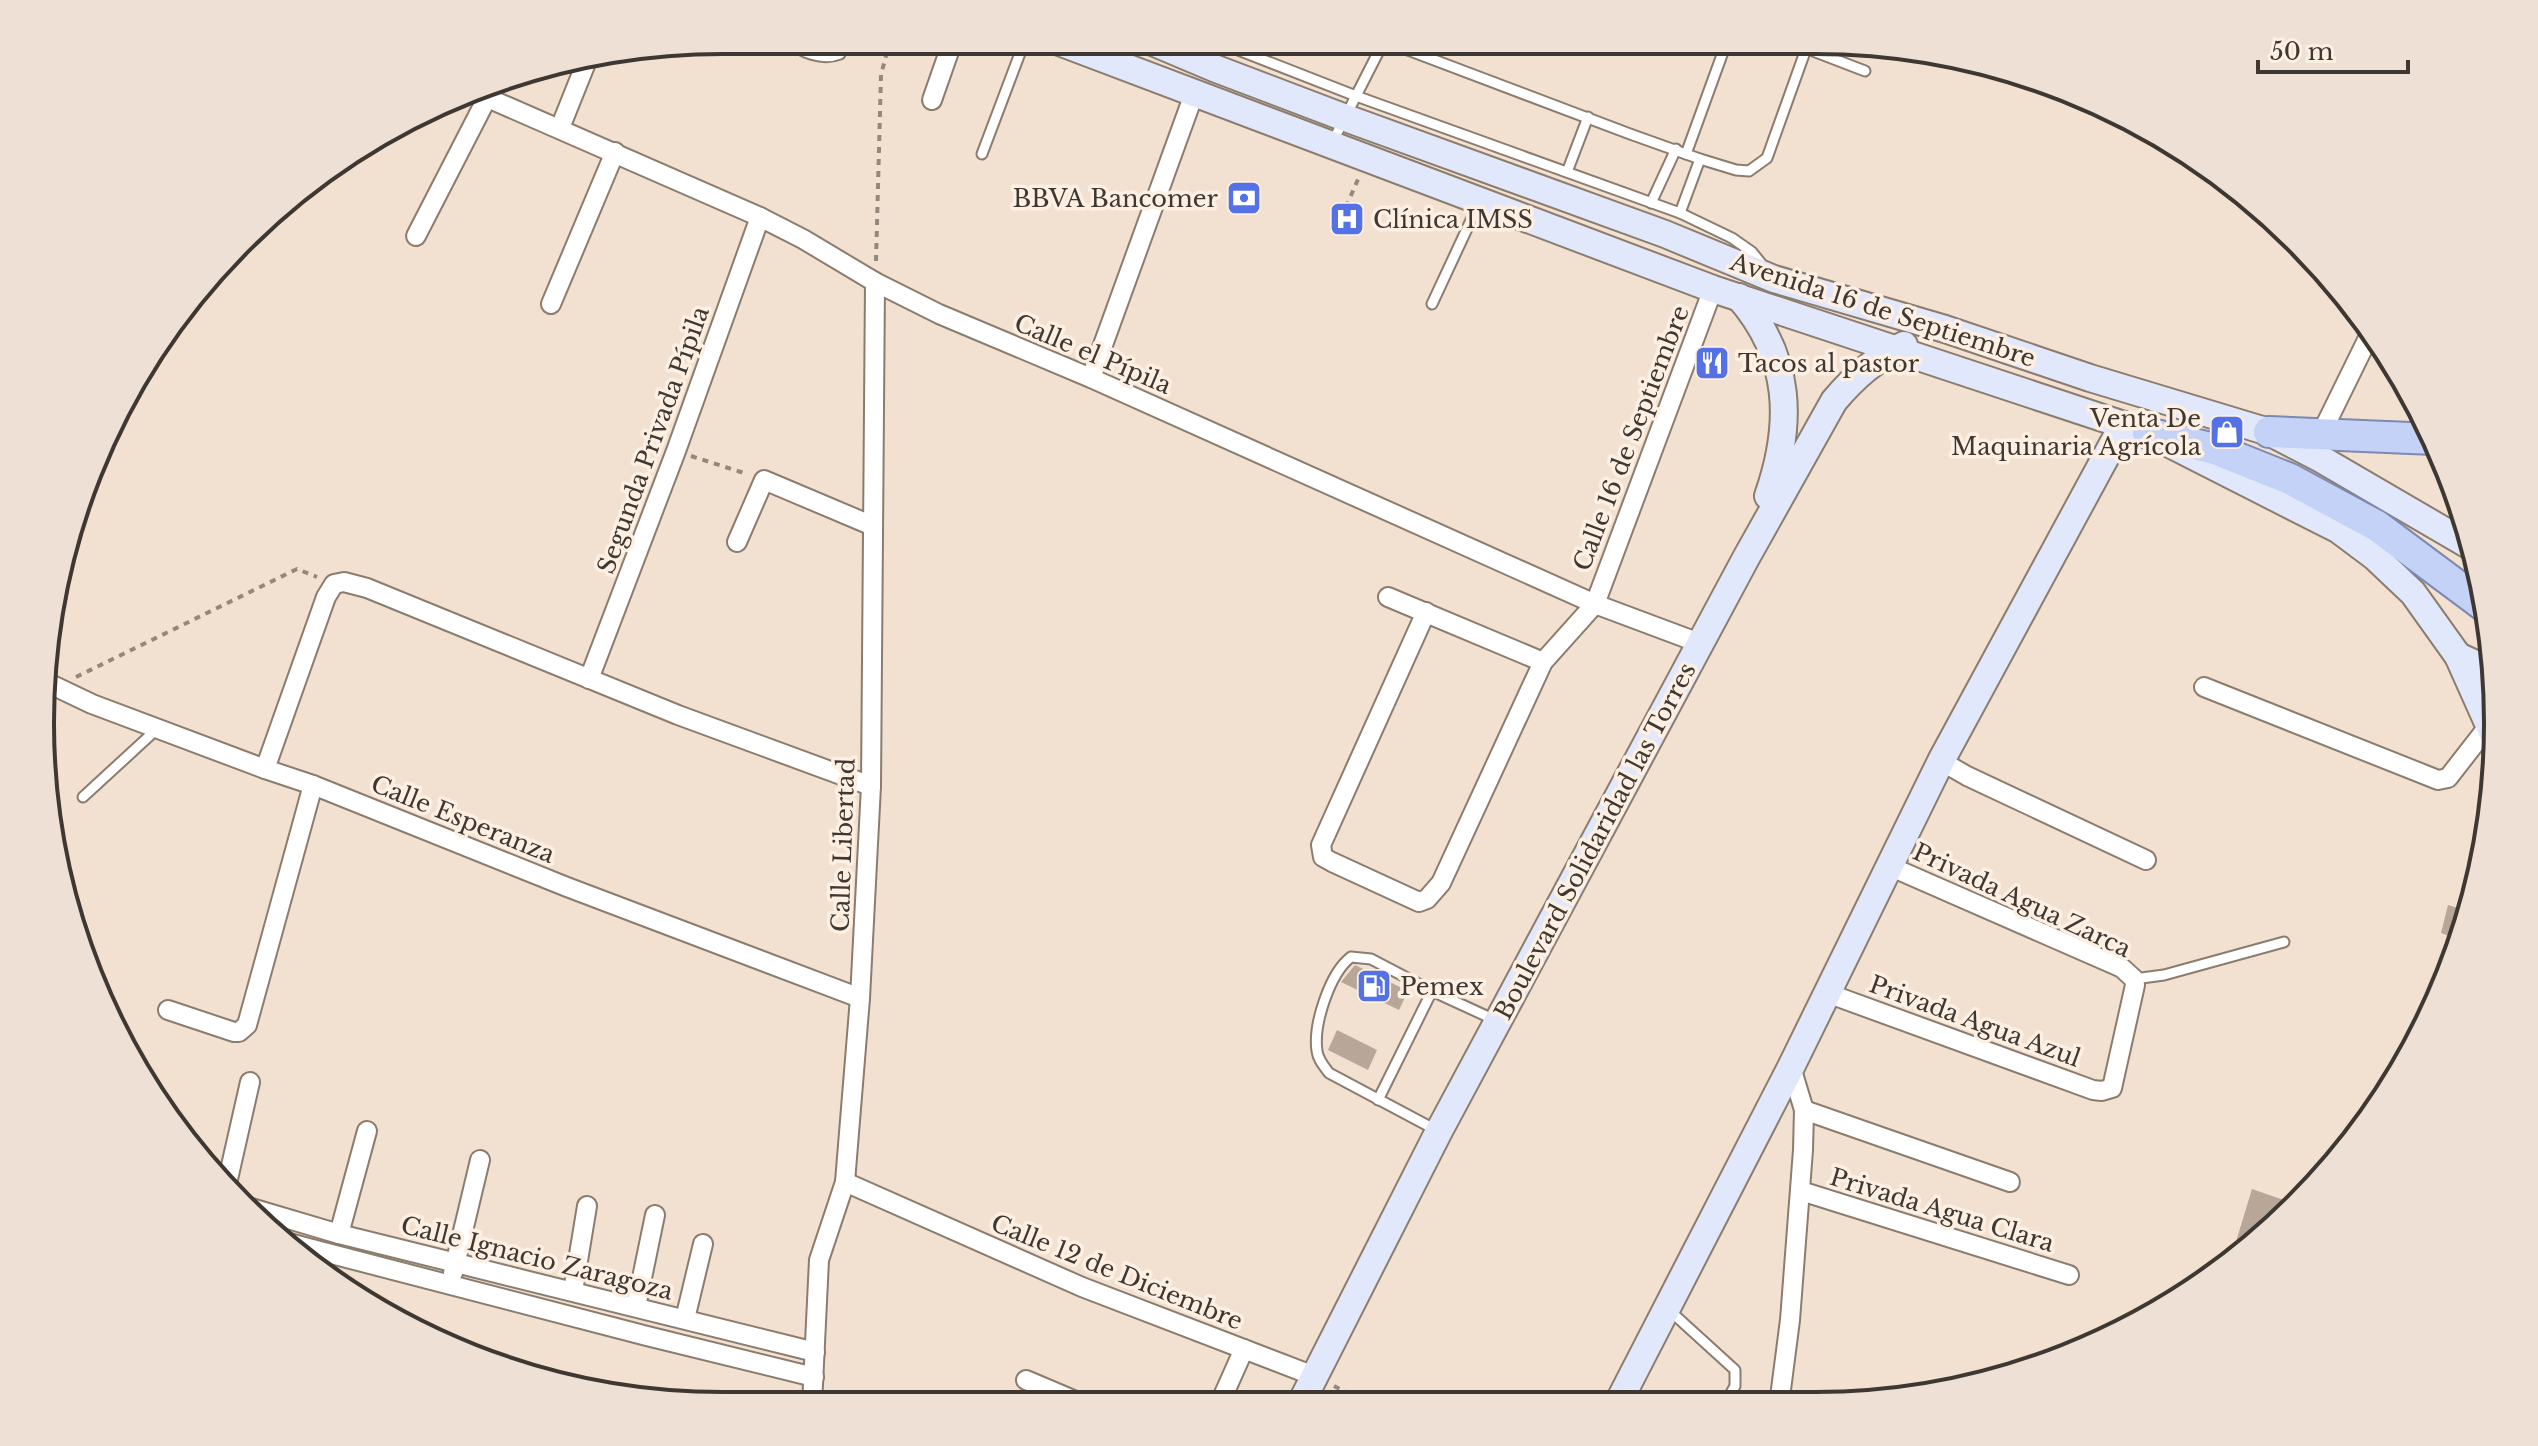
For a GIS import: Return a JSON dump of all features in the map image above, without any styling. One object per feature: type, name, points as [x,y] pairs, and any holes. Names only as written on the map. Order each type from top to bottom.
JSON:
[{"type":"main road","name":"Avenida 16 de Septiembre","points":[[1090,54],[1713,289],[2136,429],[2339,530],[2375,557],[2413,593],[2458,656],[2484,712]]},
{"type":"main road","name":"Avenida 16 de Septiembre","points":[[1224,54],[1774,279],[1945,329],[2090,378],[2269,432],[2457,539]]},
{"type":"main road","points":[[1739,297],[1750,309],[1772,349],[1784,399],[1785,427],[1776,474],[1746,558]]},
{"type":"main road","name":"Boulevard Solidaridad las Torres","points":[[1306,1392],[1439,1131],[1746,558],[1834,401],[1878,357],[1945,329]]},
{"type":"main road","points":[[1624,1392],[1791,1067],[1941,761],[2136,429],[2215,449],[2290,479],[2377,526],[2472,597]]},
{"type":"main road","points":[[2269,432],[2420,439]]},
{"type":"main road","points":[[2458,656],[2482,667]]},
{"type":"street","points":[[932,100],[948,54]]},
{"type":"street","points":[[560,128],[584,69]]},
{"type":"street","points":[[1091,378],[1194,94]]},
{"type":"street","name":"Calle el Pípila","points":[[487,98],[760,217],[939,314],[1091,378],[1595,604],[1702,644]]},
{"type":"street","points":[[416,236],[477,101]]},
{"type":"street","points":[[551,304],[615,152]]},
{"type":"street","name":"Segunda Privada Pípila","points":[[589,679],[676,451],[760,217]]},
{"type":"street","name":"Calle Libertad","points":[[813,1392],[819,1260],[845,1182],[860,998],[871,786],[875,282]]},
{"type":"street","name":"Calle 16 de Septiembre","points":[[1595,604],[1713,289]]},
{"type":"street","points":[[2320,436],[2365,343]]},
{"type":"street","points":[[737,542],[764,480],[873,526]]},
{"type":"street","points":[[265,769],[326,597],[334,584],[344,582],[367,588],[678,715],[871,786]]},
{"type":"street","points":[[1388,597],[1543,662]]},
{"type":"street","points":[[1426,612],[1321,845],[1323,857],[1419,902],[1427,899],[1441,883],[1543,662],[1595,604]]},
{"type":"street","name":"Calle Esperanza","points":[[55,686],[157,729],[313,785],[567,887],[860,998]]},
{"type":"street","points":[[2204,687],[2438,780],[2448,778],[2484,742]]},
{"type":"street","points":[[1941,761],[2146,860]]},
{"type":"street","points":[[168,1010],[234,1032],[247,1025],[313,785]]},
{"type":"street","name":"Privada Agua Zarca","points":[[1889,866],[2113,964],[2134,979]]},
{"type":"street","name":"Privada Agua Azul","points":[[1827,993],[2093,1090],[2108,1090],[2115,1079],[2134,979]]},
{"type":"street","points":[[1781,1392],[1801,1191],[1804,1110],[1791,1067]]},
{"type":"street","points":[[229,1174],[250,1082]]},
{"type":"street","points":[[1804,1110],[2010,1182]]},
{"type":"street","points":[[339,1234],[367,1131]]},
{"type":"street","points":[[451,1284],[480,1160]]},
{"type":"street","name":"Calle 12 de Diciembre","points":[[845,1182],[1082,1287],[1314,1376]]},
{"type":"street","name":"Privada Agua Clara","points":[[1801,1191],[2069,1275]]},
{"type":"street","points":[[573,1291],[587,1206]]},
{"type":"street","name":"Calle Ignacio Zaragoza","points":[[268,1213],[339,1234],[815,1352]]},
{"type":"street","points":[[636,1307],[655,1215]]},
{"type":"street","points":[[685,1319],[703,1244]]},
{"type":"street","name":"Calle Ignacio Zaragoza","points":[[309,1248],[814,1377]]},
{"type":"street","points":[[748,1360],[753,1335]]},
{"type":"street","points":[[1225,1392],[1244,1349]]},
{"type":"street","points":[[1026,1380],[1054,1392]]},
{"type":"lane","points":[[814,54],[829,59],[840,54]]},
{"type":"lane","points":[[982,154],[1020,54]]},
{"type":"lane","points":[[1331,145],[1377,54]]},
{"type":"lane","points":[[1419,54],[1700,159],[1749,171],[1767,158],[1804,54]]},
{"type":"lane","points":[[1651,203],[1681,152],[1722,54]]},
{"type":"lane","points":[[1820,54],[1865,71]]},
{"type":"lane","points":[[1349,107],[1567,172],[1680,213],[1732,238],[1752,252],[1774,279]]},
{"type":"lane","points":[[1567,172],[1588,117]]},
{"type":"lane","points":[[1680,213],[1700,159]]},
{"type":"lane","points":[[1432,304],[1479,203]]},
{"type":"lane","points":[[83,797],[157,729]]},
{"type":"lane","points":[[2134,979],[2164,975],[2284,942]]},
{"type":"lane","points":[[1439,1131],[1329,1073],[1320,1061],[1316,1033],[1321,1010],[1343,964],[1351,957],[1363,956],[1498,1021]]},
{"type":"lane","points":[[1378,1100],[1432,991]]},
{"type":"lane","points":[[1666,1308],[1735,1370],[1735,1386],[1732,1392]]},
{"type":"path","points":[[875,282],[881,75],[886,54]]},
{"type":"path","points":[[1346,207],[1366,160]]},
{"type":"path","points":[[676,451],[764,480]]},
{"type":"path","points":[[55,684],[297,569],[334,584]]},
{"type":"path","points":[[1314,1376],[1346,1392]]},
{"type":"building","points":[[2448,905],[2457,908],[2449,936],[2441,933]]},
{"type":"building","name":"Pemex","points":[[1355,965],[1408,991],[1399,1010],[1341,982]]},
{"type":"building","name":"Pemex","points":[[1337,1030],[1377,1050],[1368,1070],[1328,1050]]},
{"type":"building","points":[[2252,1189],[2284,1200],[2256,1226],[2236,1243]]},
{"type":"place","name":"BBVA Bancomer","points":[[1244,198]]},
{"type":"place","name":"Clínica IMSS","points":[[1347,219]]},
{"type":"place","name":"Tacos al pastor","points":[[1712,363]]},
{"type":"place","name":"Venta De Maquinaria Agrícola","points":[[2227,432]]},
{"type":"place","name":"Pemex","points":[[1374,986]]}]
